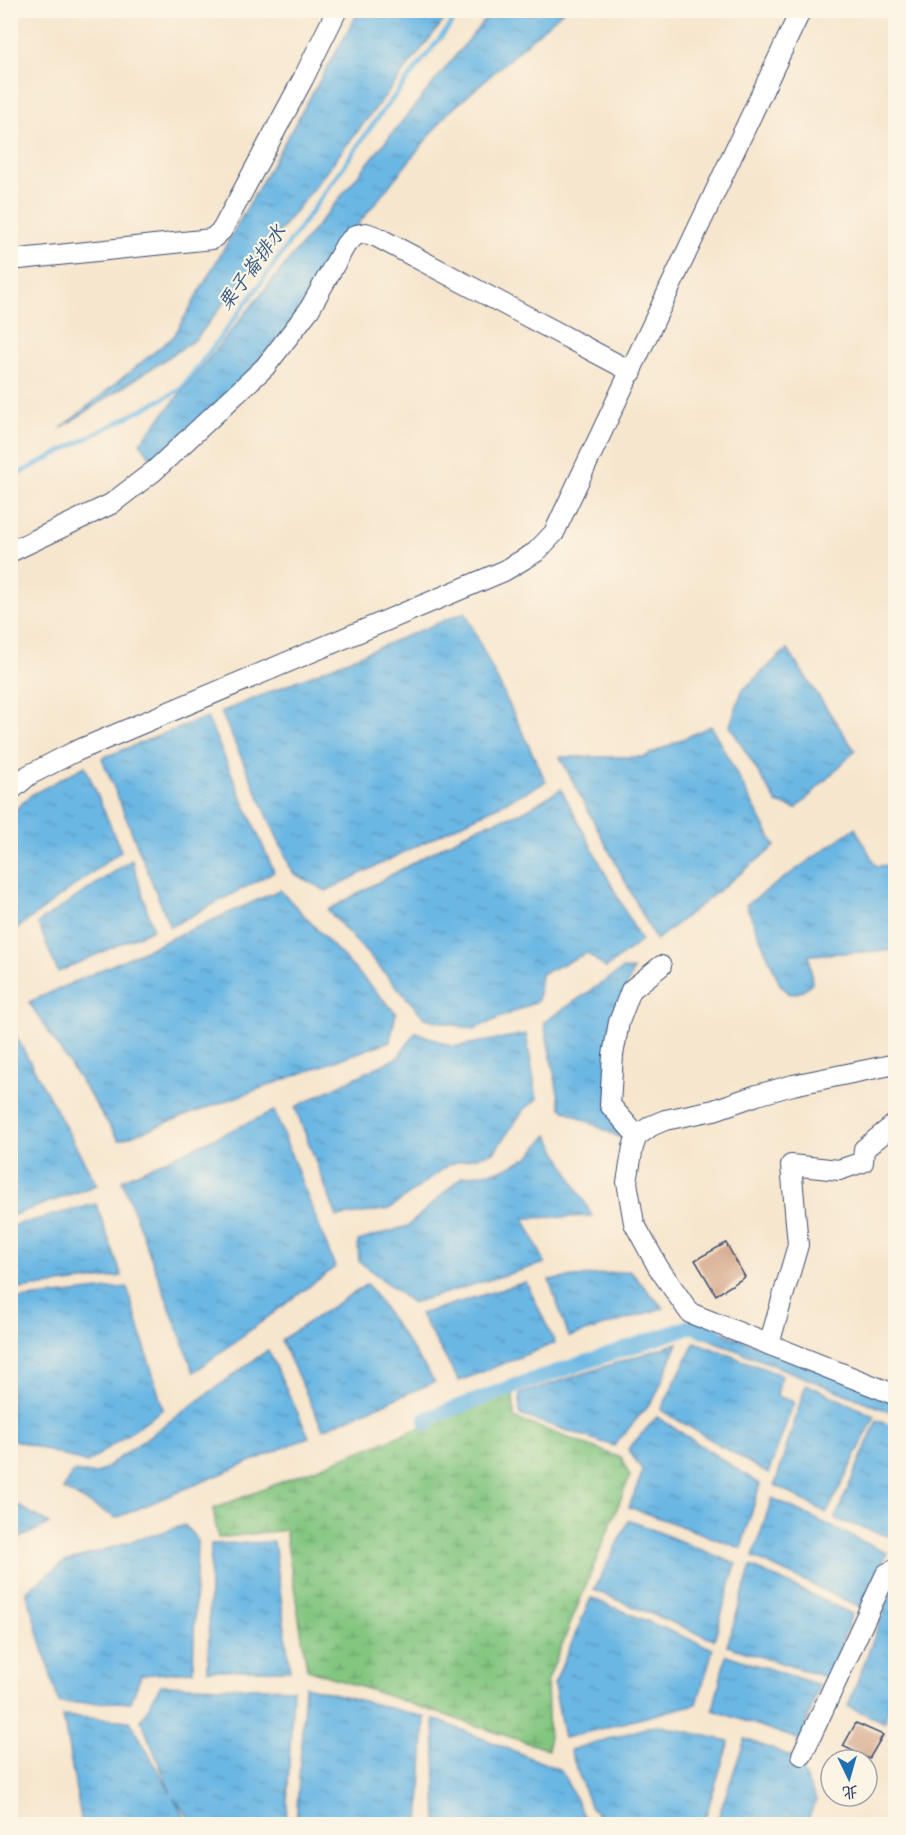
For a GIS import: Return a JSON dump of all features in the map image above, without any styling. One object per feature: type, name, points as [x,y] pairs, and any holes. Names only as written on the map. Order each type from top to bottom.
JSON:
[{"type":"street","points":[[10,260],[212,239],[222,230],[303,79],[337,10]]},
{"type":"street","points":[[10,791],[29,775],[74,752],[494,576],[536,552],[554,533],[801,10]]},
{"type":"street","points":[[10,552],[111,504],[154,471],[202,428],[265,367],[309,310],[346,244],[356,235],[366,233],[377,237],[632,372]]},
{"type":"street","points":[[637,1136],[610,1105],[613,1056],[619,1022],[631,990],[661,966]]},
{"type":"street","points":[[896,1064],[793,1085],[714,1110],[665,1120],[651,1126],[637,1136],[627,1182],[634,1223],[658,1267],[690,1313],[896,1395]]},
{"type":"street","points":[[769,1344],[798,1245],[791,1165],[839,1170],[863,1162],[864,1149],[896,1123]]},
{"type":"street","points":[[802,1755],[886,1574],[896,1569]]},
{"type":"green space","points":[[513,1391],[514,1418],[622,1458],[630,1476],[547,1682],[549,1750],[307,1669],[285,1530],[218,1538],[213,1509]]},
{"type":"water","points":[[360,10],[451,11],[196,339],[61,428],[174,336]]},
{"type":"water","points":[[492,11],[563,11],[446,115],[339,248],[290,326],[231,391],[154,462],[140,443]]},
{"type":"water","points":[[465,612],[546,782],[326,891],[293,873],[221,712]]},
{"type":"water","points":[[787,649],[855,751],[796,809],[777,803],[730,726],[742,691]]},
{"type":"water","points":[[207,717],[274,872],[170,927],[102,758]]},
{"type":"water","points":[[711,726],[775,846],[656,940],[560,757],[644,757]]},
{"type":"water","points":[[85,766],[121,851],[11,933],[11,814],[31,795]]},
{"type":"water","points":[[561,789],[641,941],[606,968],[587,953],[541,974],[538,1001],[474,1029],[425,1018],[328,910],[476,828],[523,812]]},
{"type":"water","points":[[855,828],[876,866],[895,865],[895,952],[894,950],[809,955],[812,983],[800,992],[790,994],[780,984],[746,905]]},
{"type":"water","points":[[132,860],[153,929],[58,972],[38,923]]},
{"type":"water","points":[[280,890],[396,1013],[390,1041],[119,1140],[29,1002]]},
{"type":"water","points":[[623,969],[633,970],[621,1001],[611,1092],[631,1134],[625,1140],[561,1108],[544,1022]]},
{"type":"water","points":[[11,1027],[97,1185],[10,1216]]},
{"type":"water","points":[[416,1032],[453,1047],[526,1034],[537,1099],[523,1111],[494,1152],[450,1164],[389,1209],[337,1217],[295,1107],[398,1057]]},
{"type":"water","points":[[274,1111],[335,1267],[194,1372],[122,1180]]},
{"type":"water","points":[[548,1135],[592,1216],[524,1218],[545,1263],[412,1303],[359,1261],[358,1241],[408,1226],[462,1177],[502,1170],[529,1157]]},
{"type":"water","points":[[96,1204],[122,1276],[11,1290],[11,1226]]},
{"type":"water","points":[[630,1271],[663,1308],[569,1337],[549,1280]]},
{"type":"water","points":[[526,1282],[555,1343],[459,1381],[420,1314]]},
{"type":"water","points":[[367,1284],[435,1382],[323,1429],[281,1340]]},
{"type":"water","points":[[127,1287],[163,1409],[87,1463],[11,1439],[11,1300]]},
{"type":"water","points":[[696,1322],[895,1399],[895,1414],[696,1334]]},
{"type":"water","points":[[695,1342],[781,1375],[777,1396],[794,1402],[768,1474],[661,1410]]},
{"type":"water","points":[[678,1343],[655,1397],[614,1446],[520,1415],[520,1394]]},
{"type":"water","points":[[268,1350],[309,1437],[116,1518],[63,1489],[73,1472],[97,1474]]},
{"type":"water","points":[[806,1384],[875,1416],[827,1513],[775,1485]]},
{"type":"water","points":[[657,1417],[760,1484],[741,1548],[629,1507],[643,1471],[628,1449]]},
{"type":"water","points":[[877,1420],[895,1428],[895,1538],[835,1519]]},
{"type":"water","points":[[772,1498],[887,1553],[860,1607],[753,1557]]},
{"type":"water","points":[[11,1501],[49,1524],[11,1542]]},
{"type":"water","points":[[629,1520],[736,1564],[714,1640],[594,1590]]},
{"type":"water","points":[[185,1525],[197,1540],[193,1671],[141,1675],[131,1702],[59,1703],[26,1591],[65,1562]]},
{"type":"water","points":[[274,1542],[290,1670],[208,1670],[211,1544]]},
{"type":"water","points":[[751,1566],[852,1614],[829,1678],[727,1646]]},
{"type":"water","points":[[895,1582],[895,1667],[885,1723],[848,1706]]},
{"type":"water","points":[[591,1598],[713,1649],[697,1704],[564,1738],[554,1684]]},
{"type":"water","points":[[726,1655],[819,1685],[801,1740],[713,1710]]},
{"type":"water","points":[[161,1685],[293,1689],[286,1824],[194,1824],[174,1798],[188,1824],[82,1824],[63,1716],[130,1721],[171,1793],[141,1720]]},
{"type":"water","points":[[305,1686],[425,1717],[419,1824],[296,1824]]},
{"type":"water","points":[[434,1719],[561,1770],[588,1824],[437,1824]]},
{"type":"water","points":[[656,1725],[729,1741],[703,1824],[606,1824],[590,1806],[570,1750]]},
{"type":"water","points":[[745,1739],[796,1758],[816,1800],[806,1824],[716,1824]]},
{"type":"building","points":[[726,1243],[745,1277],[716,1295],[695,1260]]},
{"type":"building","points":[[856,1723],[883,1735],[875,1748],[843,1746]]},
{"type":"waterway","name":"栗子崙排水","points":[[10,478],[180,390],[251,297],[379,116],[462,10]]},
{"type":"waterway","points":[[428,1424],[426,1419],[512,1387],[692,1326],[715,1333]]}]
